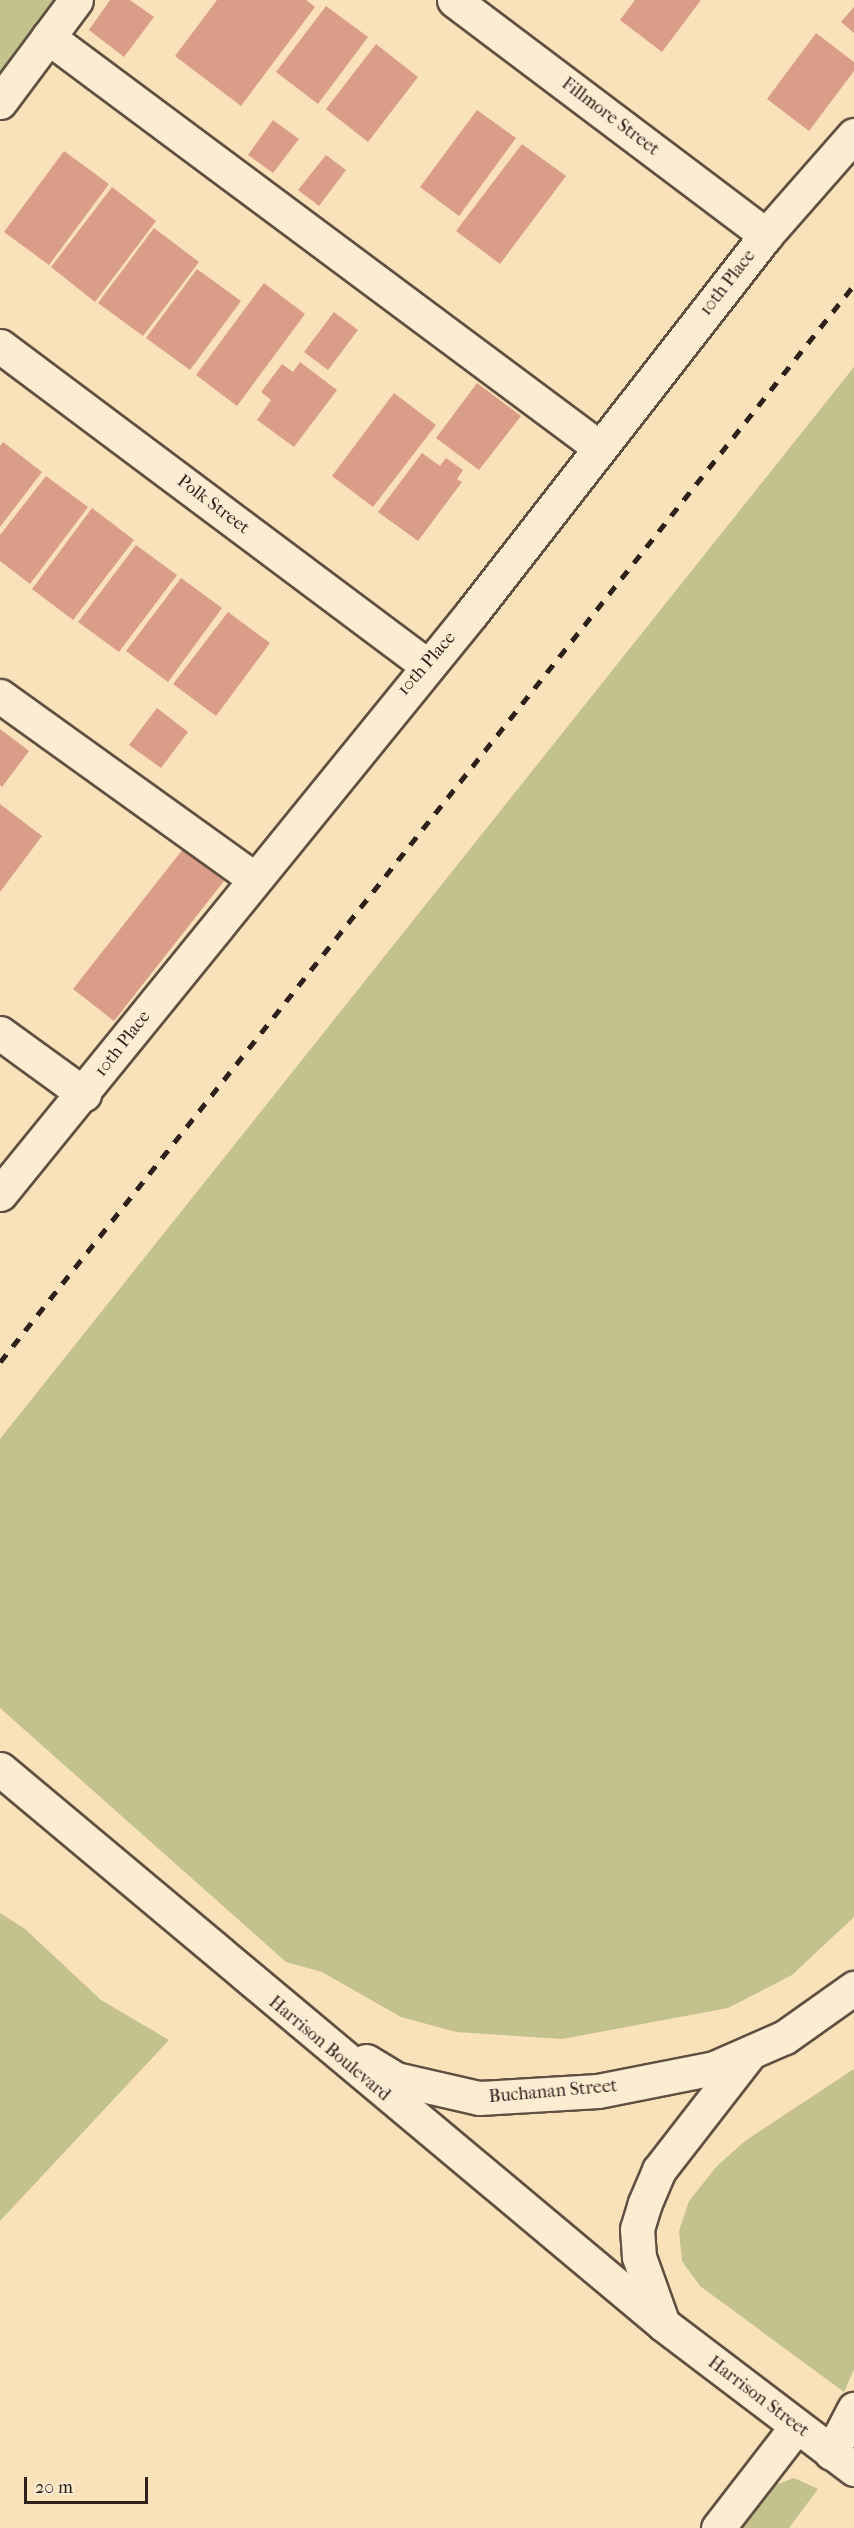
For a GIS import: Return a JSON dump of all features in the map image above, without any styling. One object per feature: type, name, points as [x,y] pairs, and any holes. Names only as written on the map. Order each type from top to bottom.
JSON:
[{"type":"street","points":[[0,102],[76,0]]},
{"type":"street","name":"Fillmore Street","points":[[454,0],[766,235]]},
{"type":"street","points":[[48,37],[600,448]]},
{"type":"street","name":"10th Place","points":[[0,1194],[84,1094],[253,878],[600,448],[766,235],[854,135]]},
{"type":"street","name":"Polk Street","points":[[0,346],[425,664]]},
{"type":"street","points":[[0,696],[253,878]]},
{"type":"street","points":[[0,1033],[84,1094]]},
{"type":"street","name":"Harrison Boulevard","points":[[0,1769],[285,2012],[663,2324]]},
{"type":"street","name":"Buchanan Street","points":[[285,2012],[396,2079],[479,2098],[598,2091],[714,2068],[785,2037],[854,1988]]},
{"type":"street","points":[[663,2324],[639,2257],[638,2229],[645,2203],[659,2170],[750,2052]]},
{"type":"street","name":"Harrison Street","points":[[663,2324],[842,2461]]},
{"type":"street","points":[[842,2461],[854,2409]]},
{"type":"street","points":[[718,2528],[796,2427]]},
{"type":"shaded area","points":[[0,0],[54,0],[0,72]]},
{"type":"shaded area","points":[[854,367],[854,1917],[792,1975],[728,2008],[562,2039],[456,2032],[401,2017],[322,1972],[286,1962],[0,1708],[0,1439]]},
{"type":"shaded area","points":[[0,1913],[25,1929],[101,2000],[169,2040],[0,2221]]},
{"type":"shaded area","points":[[854,2069],[854,2369],[844,2392],[700,2286],[682,2261],[679,2231],[689,2201],[717,2166],[745,2141]]},
{"type":"shaded area","points":[[794,2478],[818,2489],[789,2528],[740,2528],[770,2487]]},
{"type":"building","points":[[110,0],[130,0],[154,17],[124,57],[89,30]]},
{"type":"building","points":[[217,0],[306,0],[315,7],[241,106],[175,56]]},
{"type":"building","points":[[635,0],[701,0],[662,52],[620,20]]},
{"type":"building","points":[[326,6],[368,37],[318,104],[276,72]]},
{"type":"building","points":[[854,7],[854,33],[841,22]]},
{"type":"building","points":[[816,33],[854,62],[854,71],[809,131],[767,99]]},
{"type":"building","points":[[376,44],[418,77],[368,142],[326,109]]},
{"type":"building","points":[[477,110],[516,138],[459,216],[420,187]]},
{"type":"building","points":[[273,120],[299,139],[273,173],[248,155]]},
{"type":"building","points":[[522,144],[566,176],[500,264],[456,231]]},
{"type":"building","points":[[64,151],[109,184],[49,265],[4,232]]},
{"type":"building","points":[[326,155],[346,170],[319,206],[298,190]]},
{"type":"building","points":[[112,187],[156,221],[95,302],[51,267]]},
{"type":"building","points":[[154,228],[199,262],[143,336],[98,303]]},
{"type":"building","points":[[197,269],[241,301],[190,370],[146,338]]},
{"type":"building","points":[[264,283],[305,314],[237,406],[196,375]]},
{"type":"building","points":[[334,312],[358,330],[328,370],[304,352]]},
{"type":"building","points":[[300,362],[337,390],[294,447],[257,420],[271,400],[261,392],[282,364],[293,372]]},
{"type":"building","points":[[477,383],[521,416],[479,470],[436,438]]},
{"type":"building","points":[[394,393],[436,425],[373,507],[332,476]]},
{"type":"building","points":[[3,442],[42,472],[0,527],[0,446]]},
{"type":"building","points":[[422,453],[440,466],[446,458],[463,470],[457,479],[462,482],[418,541],[378,512]]},
{"type":"building","points":[[46,476],[88,507],[30,584],[0,561],[0,535]]},
{"type":"building","points":[[92,508],[134,540],[73,620],[32,589]]},
{"type":"building","points":[[136,545],[177,575],[119,652],[78,622]]},
{"type":"building","points":[[181,578],[222,608],[168,682],[126,651]]},
{"type":"building","points":[[228,612],[270,643],[216,716],[173,684]]},
{"type":"building","points":[[157,708],[188,732],[161,768],[129,745]]},
{"type":"building","points":[[0,729],[29,751],[2,787],[0,785]]},
{"type":"building","points":[[0,804],[42,836],[0,892]]},
{"type":"building","points":[[183,849],[224,881],[114,1021],[73,989]]},
{"type":"railway","points":[[0,1362],[854,285]]}]
